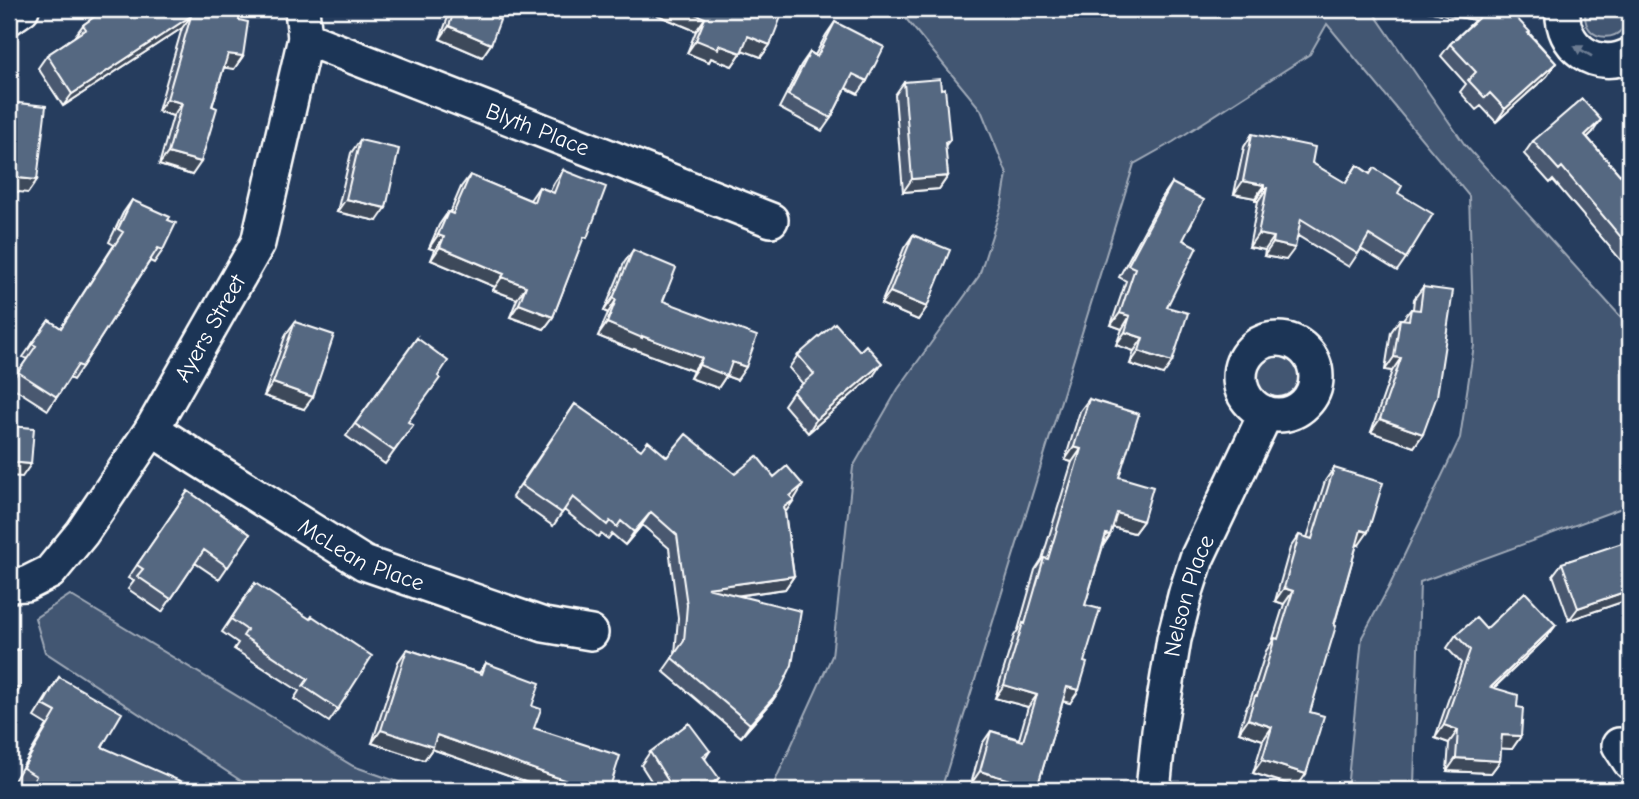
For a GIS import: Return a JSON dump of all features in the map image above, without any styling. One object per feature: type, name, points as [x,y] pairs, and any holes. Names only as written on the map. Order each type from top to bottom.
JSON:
[{"type":"street","points":[[9,18],[22,9]]},
{"type":"street","points":[[1563,9],[1564,30],[1579,51],[1603,61],[1621,60],[1630,55]]},
{"type":"street","name":"Blyth Place","points":[[304,23],[771,220]]},
{"type":"street","name":"Ayers Street","points":[[9,585],[26,583],[50,572],[82,533],[152,429],[258,243],[304,23]]},
{"type":"street","name":"Nelson Place","points":[[1153,790],[1159,731],[1174,639],[1186,592],[1197,558],[1266,414]]},
{"type":"street","name":"McLean Place","points":[[152,429],[364,563],[544,625],[592,634]]},
{"type":"shaded area","points":[[898,9],[1371,9],[1465,145],[1630,327],[1630,505],[1420,582],[1415,790],[1347,790],[1362,637],[1389,587],[1460,438],[1474,345],[1469,196],[1327,24],[1310,54],[1134,164],[941,790],[771,790],[832,656],[853,467],[898,389],[979,276],[1002,204],[1007,174],[981,110]]},
{"type":"shaded area","points":[[1586,9],[1626,9],[1626,21],[1622,30],[1614,35],[1597,35],[1590,30],[1586,21]]},
{"type":"shaded area","points":[[1277,349],[1286,350],[1294,356],[1300,364],[1300,382],[1294,390],[1286,396],[1277,397],[1268,396],[1260,390],[1254,382],[1253,373],[1254,364],[1260,356],[1268,350]]},
{"type":"shaded area","points":[[70,595],[353,766],[421,790],[255,790],[45,652],[35,618]]},
{"type":"building","points":[[105,9],[241,9],[239,20],[248,22],[243,56],[228,54],[212,106],[217,108],[201,162],[168,153],[182,103],[167,99],[191,16],[72,94],[47,55],[86,29],[83,25]]},
{"type":"building","points":[[455,9],[501,9],[491,44],[449,26]]},
{"type":"building","points":[[683,9],[784,9],[770,45],[748,36],[741,53],[719,45],[718,49],[696,40],[705,18]]},
{"type":"building","points":[[1488,9],[1508,9],[1556,63],[1505,109],[1490,93],[1485,98],[1468,80],[1476,72],[1450,44]]},
{"type":"building","points":[[835,22],[884,47],[867,81],[853,74],[831,118],[788,95],[810,52],[817,57]]},
{"type":"building","points":[[940,79],[941,89],[945,88],[950,140],[945,142],[948,176],[912,179],[904,82]]},
{"type":"building","points":[[1582,99],[1601,120],[1585,135],[1620,175],[1630,166],[1630,248],[1562,167],[1559,170],[1533,141]]},
{"type":"building","points":[[9,102],[46,106],[37,180],[9,177]]},
{"type":"building","points":[[1252,134],[1315,147],[1312,163],[1346,183],[1357,165],[1370,174],[1374,168],[1402,186],[1398,193],[1433,214],[1406,258],[1369,235],[1358,254],[1301,219],[1295,248],[1273,243],[1274,237],[1258,234],[1267,188],[1243,181]]},
{"type":"building","points":[[360,140],[399,149],[386,208],[346,199]]},
{"type":"building","points":[[563,170],[606,187],[553,317],[519,304],[526,286],[440,247],[444,237],[438,235],[448,212],[453,214],[470,175],[534,202],[539,187],[554,193]]},
{"type":"building","points":[[1172,183],[1204,200],[1183,240],[1197,247],[1167,307],[1188,313],[1172,362],[1139,351],[1143,338],[1125,332],[1130,316],[1120,313],[1135,268],[1128,265]]},
{"type":"building","points":[[132,200],[170,217],[168,220],[176,223],[163,250],[158,248],[82,367],[78,365],[57,397],[18,372],[36,346],[32,344],[49,320],[61,328],[123,232],[118,229]]},
{"type":"building","points":[[913,235],[950,250],[927,307],[890,292]]},
{"type":"building","points":[[633,250],[676,268],[663,301],[757,336],[746,367],[732,362],[727,376],[699,365],[702,358],[607,323],[616,300],[613,298]]},
{"type":"building","points":[[1423,287],[1453,291],[1437,396],[1423,434],[1380,419],[1401,358],[1394,357],[1400,319],[1409,320],[1411,309],[1420,310]]},
{"type":"building","points":[[295,322],[334,335],[313,397],[273,383]]},
{"type":"building","points":[[835,323],[860,351],[866,345],[882,363],[816,420],[793,392],[814,374],[798,355]]},
{"type":"building","points":[[417,338],[448,361],[438,376],[440,378],[408,422],[413,425],[394,451],[355,424]]},
{"type":"building","points":[[1089,399],[1139,414],[1119,477],[1153,487],[1143,521],[1117,513],[1110,535],[1106,534],[1085,605],[1100,609],[1084,662],[1087,663],[1079,690],[1067,687],[1037,788],[980,771],[991,731],[1023,741],[1037,695],[1004,685],[1044,558],[1048,559],[1081,449],[1074,447]]},
{"type":"building","points":[[575,404],[641,450],[648,441],[667,457],[686,434],[735,474],[757,456],[774,477],[787,466],[803,485],[790,496],[794,500],[784,507],[794,576],[707,588],[801,611],[792,665],[780,690],[750,724],[672,658],[684,641],[687,605],[677,535],[651,512],[634,532],[621,521],[617,527],[610,521],[607,525],[573,497],[562,513],[521,485]]},
{"type":"building","points":[[9,426],[34,428],[31,464],[9,462]]},
{"type":"building","points":[[1334,468],[1383,483],[1368,532],[1361,530],[1310,712],[1324,716],[1306,774],[1262,760],[1272,727],[1248,719],[1293,591],[1284,588],[1299,535],[1312,539]]},
{"type":"building","points":[[188,491],[250,534],[228,567],[204,550],[171,599],[137,576],[143,569],[137,565]]},
{"type":"building","points":[[1622,543],[1630,569],[1630,590],[1578,608],[1562,563]]},
{"type":"building","points":[[255,583],[310,619],[312,616],[372,656],[338,709],[303,686],[308,679],[243,636],[247,630],[231,619]]},
{"type":"building","points":[[1525,592],[1556,625],[1491,687],[1518,695],[1517,707],[1523,708],[1521,736],[1502,735],[1500,761],[1456,758],[1458,730],[1444,725],[1470,650],[1456,635],[1476,618],[1486,629]]},
{"type":"building","points":[[407,649],[482,674],[486,663],[540,683],[532,706],[541,709],[534,728],[620,756],[609,790],[580,790],[581,786],[437,735],[433,747],[381,730]]},
{"type":"building","points":[[9,650],[20,650],[20,688],[9,688]]},
{"type":"building","points":[[59,677],[122,713],[102,747],[187,784],[185,790],[96,790],[90,787],[88,790],[46,790],[33,782],[36,776],[23,768],[56,712],[43,705]]},
{"type":"building","points":[[689,723],[710,751],[703,756],[719,778],[703,790],[674,790],[650,752]]},
{"type":"building","points":[[1531,783],[1533,790],[1510,790]]}]
